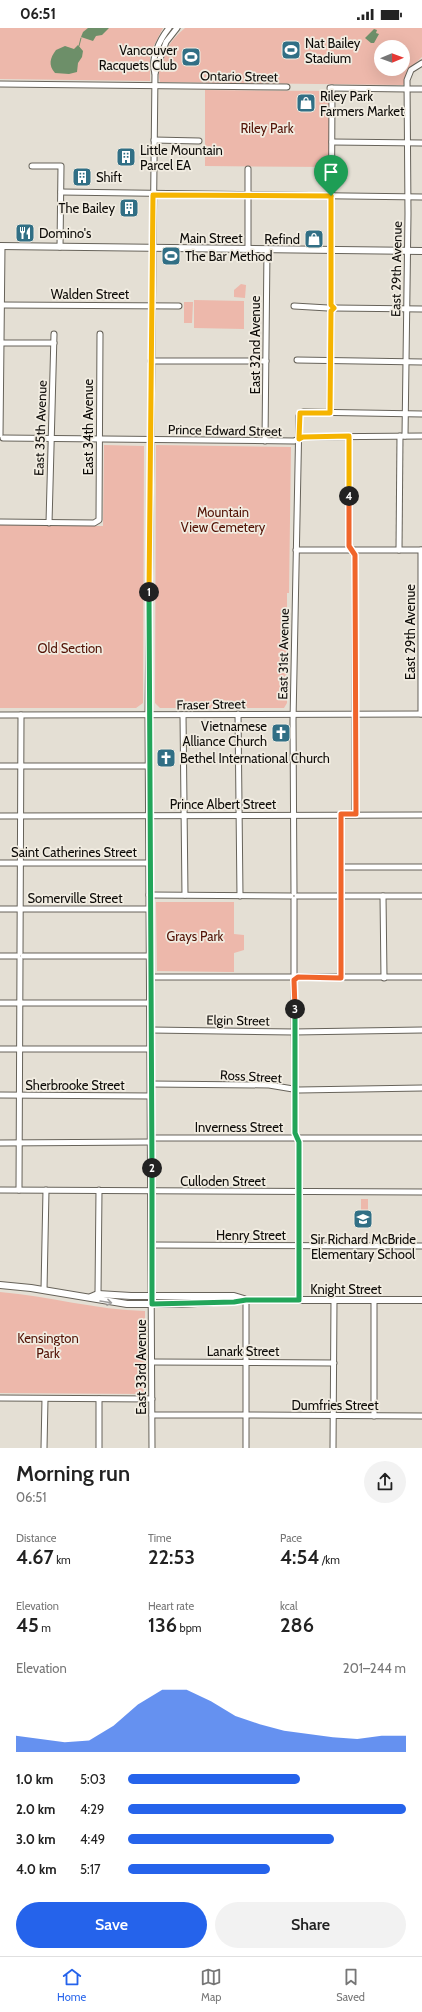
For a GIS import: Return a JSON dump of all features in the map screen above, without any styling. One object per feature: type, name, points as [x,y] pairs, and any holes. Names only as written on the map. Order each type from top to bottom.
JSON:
[{"type":"main road","name":"Main Street","points":[[1,246],[422,251]]},
{"type":"main road","name":"Knight Street","points":[[0,1285],[91,1297],[97,1300],[117,1303],[152,1304],[246,1300],[422,1300]]},
{"type":"main road","name":"Knight Street","points":[[91,1297],[98,1294],[152,1296],[234,1296],[246,1300]]},
{"type":"street","points":[[155,73],[162,51],[172,33],[177,28]]},
{"type":"street","points":[[167,29],[172,33]]},
{"type":"street","name":"East 33rd Avenue","points":[[152,1448],[152,1191],[148,715],[155,86],[155,73],[153,68],[155,54],[167,29]]},
{"type":"street","points":[[409,89],[409,74],[422,63]]},
{"type":"street","name":"Ontario Street","points":[[0,84],[287,88]]},
{"type":"street","points":[[422,89],[331,88],[330,361],[330,413],[422,414]]},
{"type":"street","name":"East 29th Avenue","points":[[399,550],[403,436],[406,414],[409,89]]},
{"type":"street","points":[[154,140],[199,141]]},
{"type":"street","points":[[332,142],[422,143]]},
{"type":"street","points":[[32,166],[61,166],[60,247]]},
{"type":"street","points":[[248,169],[248,249]]},
{"type":"street","points":[[61,192],[153,195],[422,197]]},
{"type":"street","points":[[1,246],[1,438]]},
{"type":"street","name":"East 32nd Avenue","points":[[265,441],[267,249]]},
{"type":"street","name":"Walden Street","points":[[2,304],[178,306]]},
{"type":"street","points":[[294,306],[422,309]]},
{"type":"street","name":"East 35th Avenue","points":[[49,523],[54,334]]},
{"type":"street","name":"East 34th Avenue","points":[[49,523],[94,523],[99,520],[100,334]]},
{"type":"street","points":[[1,343],[54,343]]},
{"type":"street","points":[[297,360],[422,362]]},
{"type":"street","points":[[151,361],[266,361]]},
{"type":"street","name":"East 31st Avenue","points":[[299,1300],[299,1142],[295,1133],[293,714],[299,416],[300,413],[304,412],[330,413]]},
{"type":"street","points":[[349,436],[349,546],[355,555],[356,814]]},
{"type":"street","name":"Prince Edward Street","points":[[1,438],[294,441],[303,437],[422,436]]},
{"type":"street","points":[[0,522],[49,523]]},
{"type":"street","points":[[296,550],[421,550]]},
{"type":"street","name":"East 29th Avenue","points":[[421,550],[421,714]]},
{"type":"street","points":[[238,714],[240,896]]},
{"type":"street","name":"Fraser Street","points":[[0,715],[421,714]]},
{"type":"street","points":[[19,1190],[21,715]]},
{"type":"street","points":[[183,715],[185,895]]},
{"type":"street","points":[[0,766],[148,766]]},
{"type":"street","points":[[341,814],[341,978]]},
{"type":"street","name":"Prince Albert Street","points":[[0,816],[422,815]]},
{"type":"street","name":"Saint Catherines Street","points":[[0,863],[149,863]]},
{"type":"street","points":[[341,867],[422,867]]},
{"type":"street","points":[[149,895],[422,896]]},
{"type":"street","points":[[384,896],[384,978]]},
{"type":"street","name":"Somerville Street","points":[[0,909],[149,910]]},
{"type":"street","points":[[0,956],[150,956]]},
{"type":"street","points":[[150,977],[422,977]]},
{"type":"street","points":[[0,1003],[150,1003]]},
{"type":"street","name":"Elgin Street","points":[[151,1030],[294,1032],[422,1030]]},
{"type":"street","points":[[0,1049],[151,1049]]},
{"type":"street","name":"Ross Street","points":[[151,1084],[269,1085],[295,1090],[422,1088]]},
{"type":"street","name":"Sherbrooke Street","points":[[0,1095],[151,1096]]},
{"type":"street","name":"Inverness Street","points":[[0,1143],[297,1138],[422,1138]]},
{"type":"street","name":"Culloden Street","points":[[0,1190],[422,1192]]},
{"type":"street","points":[[44,1290],[46,1190]]},
{"type":"street","points":[[98,1294],[99,1190]]},
{"type":"street","name":"Henry Street","points":[[152,1245],[422,1246]]},
{"type":"street","points":[[246,1300],[246,1448]]},
{"type":"street","points":[[333,1448],[334,1300]]},
{"type":"street","points":[[374,1300],[374,1416]]},
{"type":"street","name":"Lanark Street","points":[[152,1362],[334,1363]]},
{"type":"street","points":[[0,1398],[152,1399]]},
{"type":"street","points":[[44,1448],[45,1399]]},
{"type":"street","points":[[99,1399],[99,1448]]},
{"type":"street","name":"Dumfries Street","points":[[152,1415],[422,1416]]},
{"type":"green space","points":[[0,28],[163,28],[150,53],[150,81],[0,79]]},
{"type":"green space","points":[[185,28],[422,28],[422,57],[410,68],[410,40],[374,40],[374,76],[407,76],[406,82],[403,85],[160,82],[159,67],[165,52],[174,38]]},
{"type":"green space","name":"Riley Park","points":[[205,90],[328,91],[329,167],[205,166]]},
{"type":"green space","points":[[241,284],[246,285],[245,298],[234,297],[234,290]]},
{"type":"green space","points":[[194,300],[244,301],[244,329],[194,328]]},
{"type":"green space","points":[[184,302],[193,302],[192,323],[184,323]]},
{"type":"green space","name":"Mountain View Cemetery","points":[[104,445],[144,446],[143,703],[136,708],[0,708],[0,525],[103,526]]},
{"type":"green space","name":"Mountain View Cemetery","points":[[156,445],[291,447],[289,593],[287,593],[287,703],[284,708],[160,708],[155,703]]},
{"type":"green space","name":"Grays Park","points":[[156,902],[234,902],[234,934],[244,935],[244,950],[234,953],[234,972],[157,971]]},
{"type":"green space","points":[[361,1199],[368,1199],[368,1216],[365,1216],[361,1210]]},
{"type":"green space","name":"Kensington Park","points":[[0,1292],[91,1306],[145,1311],[145,1394],[0,1393]]},
{"type":"shaded area","points":[[88,28],[109,28],[102,35],[96,36],[93,41],[81,37],[83,32]]},
{"type":"shaded area","points":[[374,29],[377,30],[376,33],[379,34],[376,40],[374,40],[374,43],[371,43],[365,38]]},
{"type":"shaded area","points":[[78,45],[83,51],[82,57],[78,63],[77,72],[69,74],[55,73],[51,67],[51,62],[52,56],[56,50],[65,46],[74,49]]},
{"type":"waterway","points":[[79,46],[81,38]]},
{"type":"place","name":"Nat Bailey Stadium","points":[[291,50]]},
{"type":"place","name":"Vancouver Racquets Club","points":[[191,57]]},
{"type":"place","name":"Riley Park Farmers Market","points":[[306,103]]},
{"type":"place","name":"Little Mountain Parcel EA","points":[[126,157]]},
{"type":"place","name":"Shift","points":[[82,177]]},
{"type":"place","name":"The Bailey","points":[[129,208]]},
{"type":"place","name":"Domino's","points":[[25,233]]},
{"type":"place","name":"Refind","points":[[314,239]]},
{"type":"place","name":"The Bar Method","points":[[171,256]]},
{"type":"place","name":"Vietnamese Alliance Church","points":[[281,733]]},
{"type":"place","name":"Bethel International Church","points":[[166,758]]},
{"type":"place","name":"Sir Richard McBride Elementary School","points":[[363,1219]]},
{"type":"route","points":[[244,194],[331,196],[331,305],[334,308],[331,311],[330,413],[300,413],[299,439],[303,437],[349,436],[349,546],[355,555],[356,814],[341,814],[341,978],[298,977],[294,980],[295,1133],[299,1142],[299,1300],[246,1300],[234,1302],[152,1304],[148,715],[153,195],[244,194]]},
{"type":"park label","name":"Old Section","points":[[70,648]]}]
